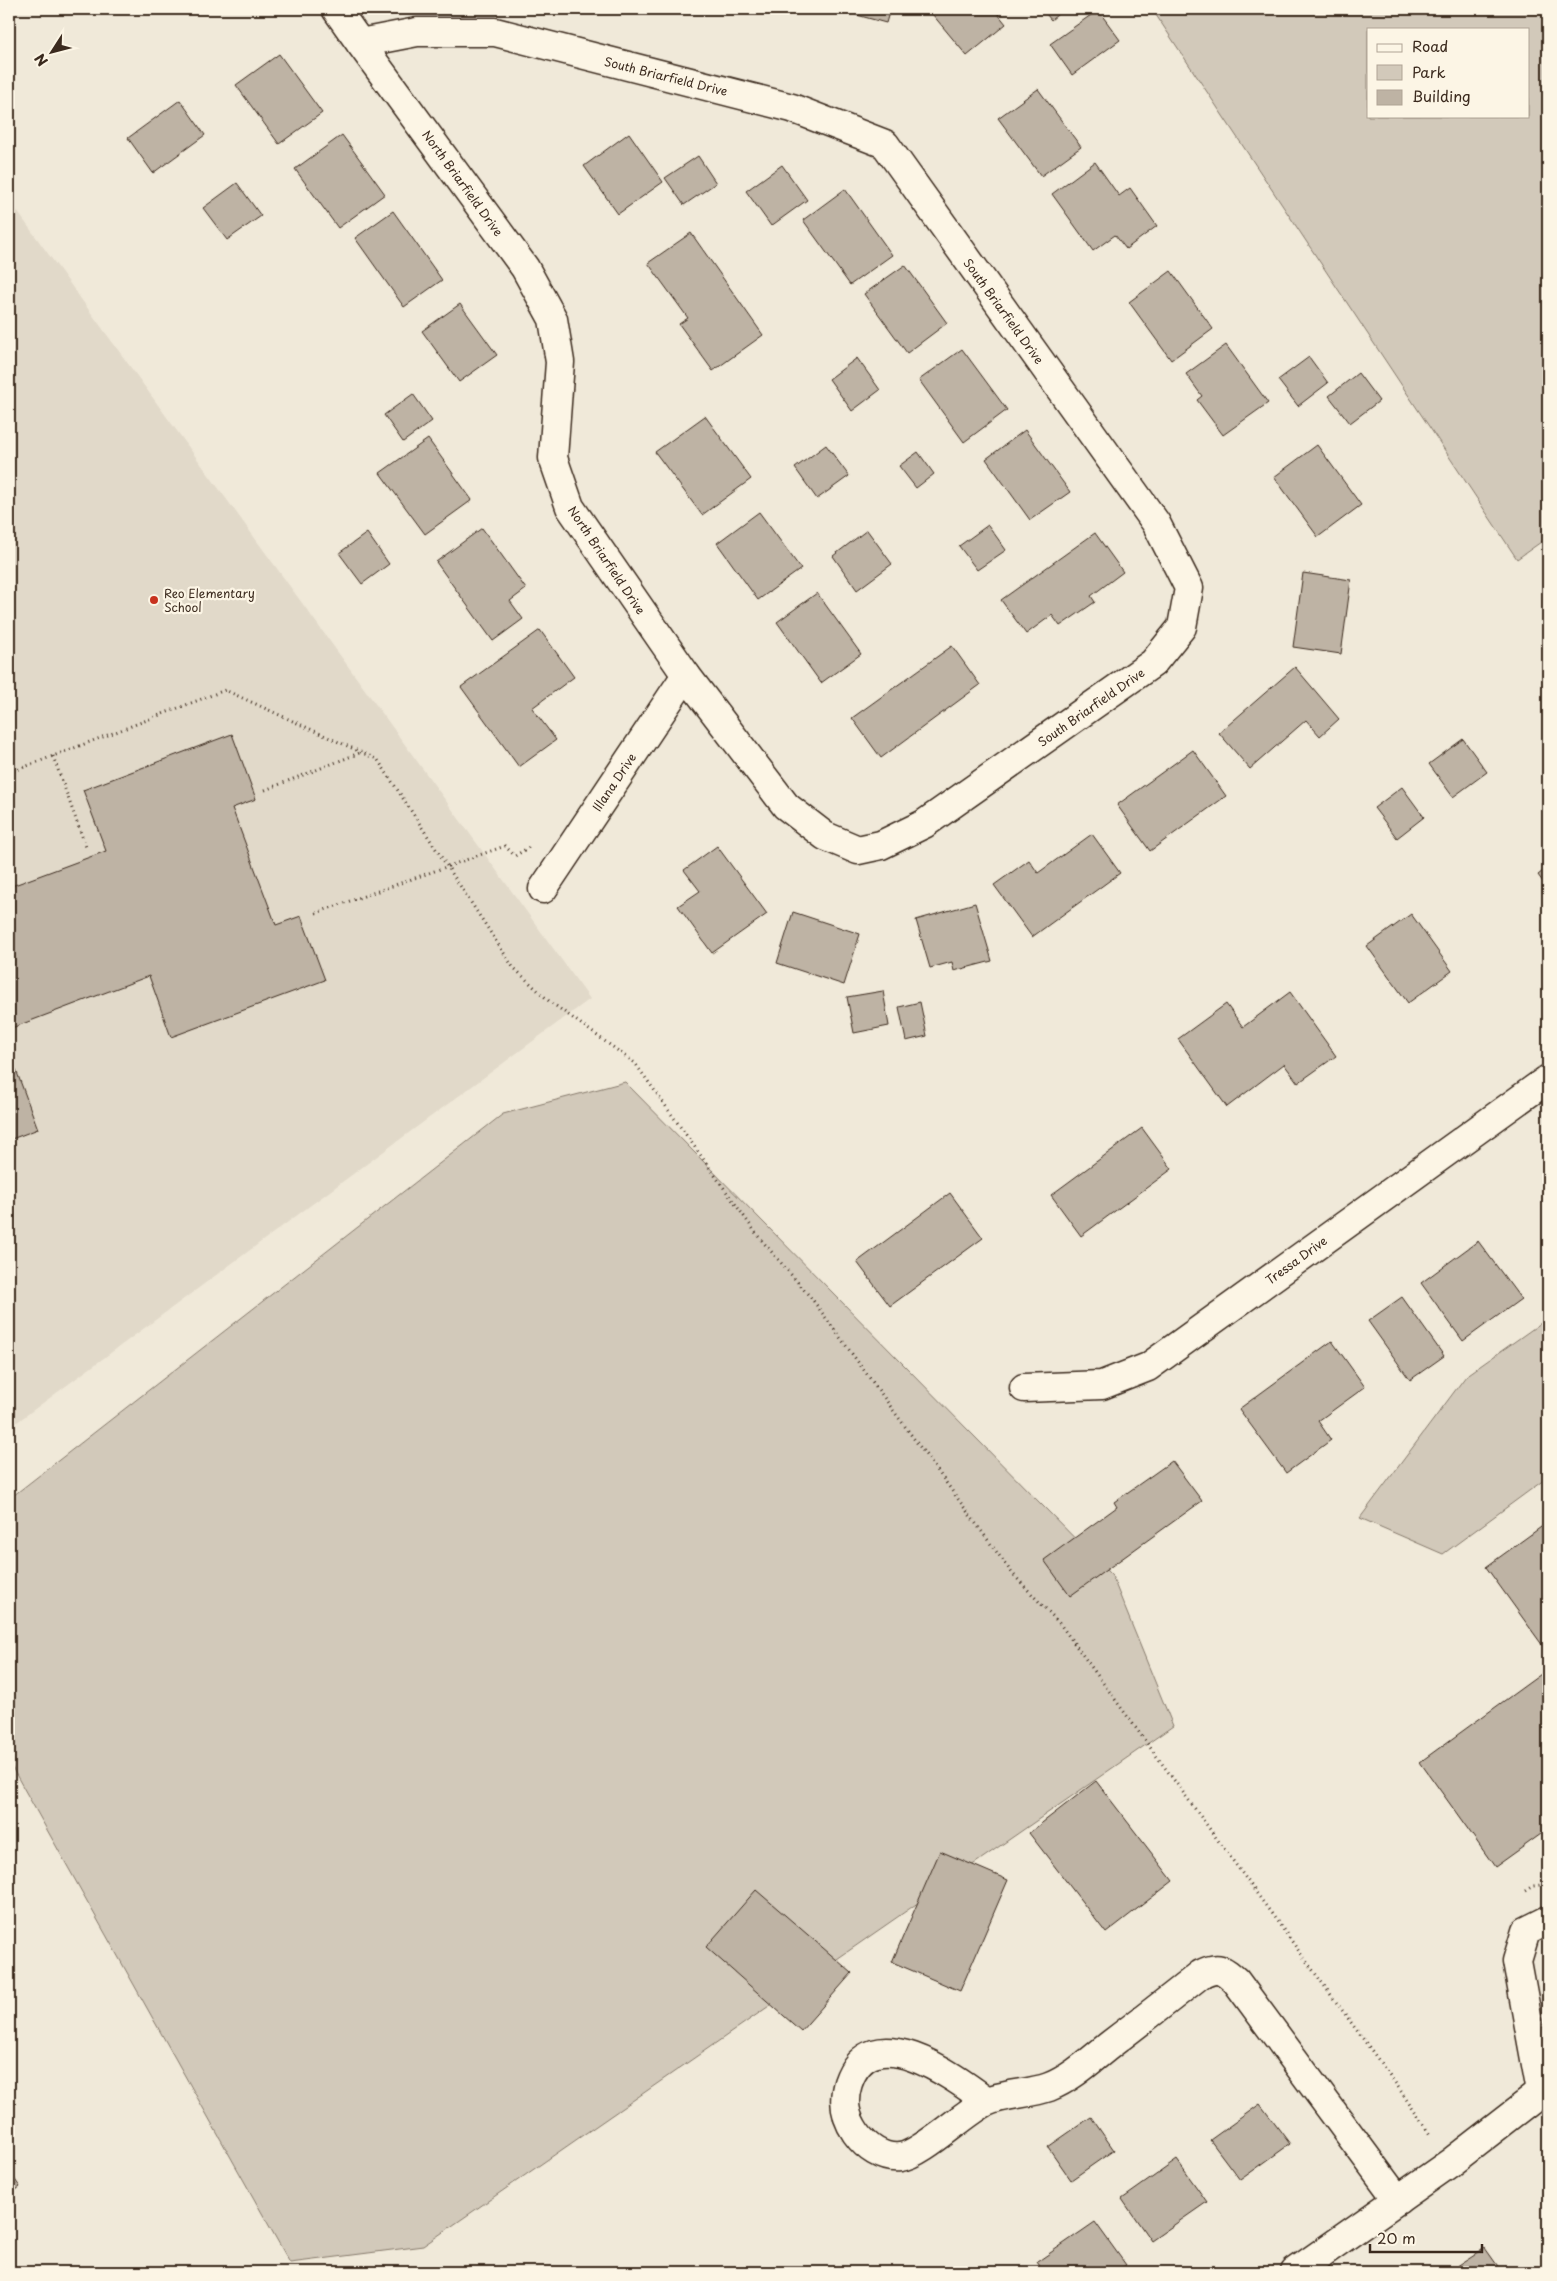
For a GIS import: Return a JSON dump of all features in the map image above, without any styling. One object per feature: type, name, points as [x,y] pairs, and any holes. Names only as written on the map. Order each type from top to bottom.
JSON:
[{"type":"street","name":"North Briarfield Drive","points":[[336,9],[525,268],[553,319],[560,362],[553,458],[570,507],[686,675],[786,806],[824,836],[858,850],[881,845]]},
{"type":"street","name":"South Briarfield Drive","points":[[360,43],[417,32],[495,32],[792,108],[885,144],[1156,522],[1188,588],[1182,627],[1153,663],[924,824],[881,845]]},
{"type":"street","name":"Illana Drive","points":[[543,889],[686,675]]},
{"type":"street","name":"Tressa Drive","points":[[1024,1388],[1102,1385],[1148,1367],[1548,1079]]},
{"type":"street","points":[[1295,2272],[1450,2163],[1545,2090],[1517,1961],[1526,1932],[1548,1920]]},
{"type":"street","points":[[987,2101],[953,2076],[920,2059],[898,2052],[878,2053],[861,2062],[851,2074],[844,2097],[850,2124],[865,2145],[884,2155],[902,2157],[922,2147],[987,2101],[1050,2086],[1077,2071],[1201,1974],[1211,1969],[1224,1970],[1236,1981],[1398,2200]]},
{"type":"path","points":[[9,773],[226,690],[378,760],[513,967],[549,1001],[635,1063],[758,1236],[812,1299],[1012,1574],[1060,1624],[1384,2068],[1450,2163]]},
{"type":"path","points":[[264,790],[362,752]]},
{"type":"path","points":[[53,756],[87,850]]},
{"type":"path","points":[[316,913],[505,846],[515,856],[531,846]]},
{"type":"shaded area","name":"Reo Elementary School","points":[[9,200],[590,999],[9,1428]]},
{"type":"green space","points":[[1152,9],[1548,9],[1548,537],[1517,559]]},
{"type":"green space","points":[[625,1082],[1112,1576],[1173,1726],[423,2246],[290,2263],[9,1762],[9,1499],[503,1114]]},
{"type":"green space","points":[[1548,1318],[1548,1477],[1443,1554],[1360,1518],[1466,1376]]},
{"type":"building","points":[[835,9],[890,9],[886,23]]},
{"type":"building","points":[[928,9],[994,9],[1006,24],[967,56]]},
{"type":"building","points":[[1042,9],[1064,9],[1051,20]]},
{"type":"building","points":[[1098,10],[1120,40],[1072,75],[1050,44]]},
{"type":"building","points":[[279,54],[322,113],[279,144],[236,85]]},
{"type":"building","points":[[1038,89],[1081,147],[1041,176],[998,118]]},
{"type":"building","points":[[180,100],[205,135],[153,173],[128,138]]},
{"type":"building","points":[[629,133],[663,182],[618,214],[584,166]]},
{"type":"building","points":[[342,135],[385,194],[338,228],[295,169]]},
{"type":"building","points":[[698,156],[716,183],[684,205],[665,178]]},
{"type":"building","points":[[1095,162],[1119,196],[1130,188],[1157,226],[1126,249],[1115,235],[1093,251],[1052,194]]},
{"type":"building","points":[[782,165],[807,200],[771,226],[746,191]]},
{"type":"building","points":[[237,183],[261,216],[227,240],[203,208]]},
{"type":"building","points":[[845,189],[892,255],[850,285],[803,220]]},
{"type":"building","points":[[393,211],[442,280],[404,307],[355,238]]},
{"type":"building","points":[[691,233],[763,335],[713,371],[679,324],[688,318],[648,263]]},
{"type":"building","points":[[905,265],[947,323],[907,353],[864,294]]},
{"type":"building","points":[[1171,271],[1213,329],[1171,360],[1129,302]]},
{"type":"building","points":[[460,304],[497,355],[459,382],[422,331]]},
{"type":"building","points":[[1226,345],[1268,403],[1223,435],[1197,400],[1202,396],[1186,374]]},
{"type":"building","points":[[962,349],[1007,410],[964,442],[919,380]]},
{"type":"building","points":[[1309,357],[1328,383],[1298,406],[1278,380]]},
{"type":"building","points":[[857,358],[880,390],[852,411],[829,379]]},
{"type":"building","points":[[1358,373],[1379,401],[1350,423],[1329,396]]},
{"type":"building","points":[[413,394],[432,421],[403,442],[384,415]]},
{"type":"building","points":[[705,416],[751,479],[702,515],[655,452]]},
{"type":"building","points":[[1025,430],[1070,492],[1030,520],[986,459]]},
{"type":"building","points":[[428,439],[472,500],[425,534],[380,473]]},
{"type":"building","points":[[826,445],[849,476],[817,499],[795,468]]},
{"type":"building","points":[[1317,445],[1361,505],[1318,537],[1274,477]]},
{"type":"building","points":[[918,452],[934,474],[916,488],[899,466]]},
{"type":"building","points":[[759,512],[801,569],[758,600],[717,543]]},
{"type":"building","points":[[988,525],[1006,550],[977,570],[959,546]]},
{"type":"building","points":[[482,528],[526,589],[510,601],[523,619],[493,641],[436,562]]},
{"type":"building","points":[[867,530],[892,564],[857,590],[833,556]]},
{"type":"building","points":[[367,533],[389,564],[362,584],[339,553]]},
{"type":"building","points":[[1095,533],[1123,572],[1091,596],[1095,602],[1060,626],[1052,615],[1026,634],[1001,600]]},
{"type":"building","points":[[1303,573],[1351,580],[1341,654],[1293,647]]},
{"type":"building","points":[[817,593],[861,654],[821,683],[777,622]]},
{"type":"building","points":[[540,630],[574,677],[532,708],[556,740],[519,767],[461,687]]},
{"type":"building","points":[[952,646],[980,685],[881,758],[852,718]]},
{"type":"building","points":[[1295,667],[1339,719],[1320,736],[1306,720],[1250,769],[1219,733]]},
{"type":"building","points":[[232,734],[256,799],[232,808],[276,925],[301,916],[325,980],[171,1037],[149,976],[9,1029],[9,887],[106,851],[83,790]]},
{"type":"building","points":[[1463,739],[1487,772],[1453,797],[1429,764]]},
{"type":"building","points":[[1193,750],[1226,796],[1150,851],[1117,805]]},
{"type":"building","points":[[1402,787],[1424,817],[1397,838],[1374,808]]},
{"type":"building","points":[[1092,834],[1120,873],[1032,937],[994,885],[1029,860],[1038,873]]},
{"type":"building","points":[[717,846],[767,914],[712,953],[678,906],[700,891],[684,870]]},
{"type":"building","points":[[1548,867],[1548,889],[1538,875]]},
{"type":"building","points":[[975,903],[992,961],[954,971],[952,962],[930,968],[916,920]]},
{"type":"building","points":[[793,912],[860,934],[844,985],[777,963]]},
{"type":"building","points":[[1411,914],[1452,971],[1408,1003],[1367,946]]},
{"type":"building","points":[[883,991],[889,1026],[854,1033],[847,997]]},
{"type":"building","points":[[1290,992],[1336,1056],[1298,1083],[1284,1064],[1227,1107],[1178,1039],[1226,1004],[1243,1027]]},
{"type":"building","points":[[920,1002],[927,1036],[906,1041],[899,1007]]},
{"type":"building","points":[[9,1051],[38,1129],[9,1140]]},
{"type":"building","points":[[1142,1128],[1172,1169],[1081,1236],[1051,1195]]},
{"type":"building","points":[[950,1193],[983,1238],[890,1306],[857,1262]]},
{"type":"building","points":[[1478,1241],[1521,1299],[1463,1341],[1421,1283]]},
{"type":"building","points":[[1402,1297],[1444,1356],[1410,1380],[1368,1321]]},
{"type":"building","points":[[1332,1341],[1365,1387],[1318,1421],[1331,1440],[1286,1473],[1239,1409]]},
{"type":"building","points":[[1172,1461],[1202,1501],[1070,1596],[1044,1560],[1117,1507],[1114,1502]]},
{"type":"building","points":[[1548,1522],[1548,1653],[1486,1567]]},
{"type":"building","points":[[1548,1669],[1548,1829],[1495,1867],[1420,1762]]},
{"type":"building","points":[[1096,1781],[1173,1881],[1106,1933],[1029,1833]]},
{"type":"building","points":[[940,1851],[1008,1880],[960,1991],[892,1962]]},
{"type":"building","points":[[756,1890],[852,1973],[801,2031],[706,1947]]},
{"type":"building","points":[[1260,2104],[1290,2144],[1240,2180],[1210,2140]]},
{"type":"building","points":[[1091,2117],[1114,2150],[1071,2180],[1048,2147]]},
{"type":"building","points":[[1177,2160],[1207,2202],[1151,2241],[1122,2199]]},
{"type":"building","points":[[9,2171],[20,2187],[9,2195]]},
{"type":"building","points":[[1095,2222],[1126,2265],[1116,2272],[1044,2272],[1037,2262]]},
{"type":"building","points":[[1485,2248],[1502,2272],[1448,2272]]},
{"type":"place","name":"Reo Elementary School","points":[[154,600]]}]
